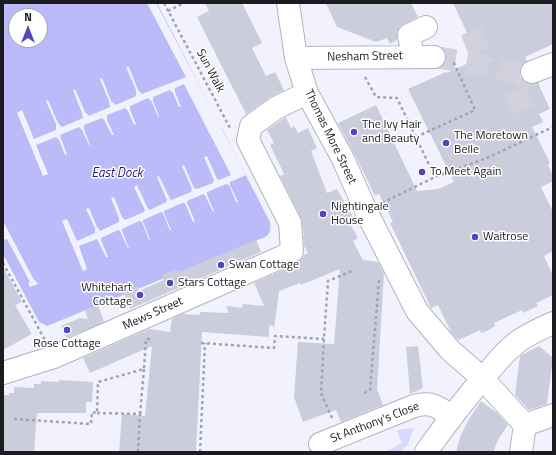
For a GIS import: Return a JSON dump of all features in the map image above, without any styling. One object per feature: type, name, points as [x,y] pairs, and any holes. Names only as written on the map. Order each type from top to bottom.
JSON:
[{"type":"street","name":"Thomas More Street","points":[[288,3],[296,58],[307,93],[343,159],[366,211],[417,311],[450,350],[482,378],[525,425]]},
{"type":"street","points":[[426,27],[409,35],[432,56]]},
{"type":"street","name":"Nesham Street","points":[[296,58],[432,56]]},
{"type":"street","points":[[532,72],[553,64]]},
{"type":"street","points":[[248,140],[251,126],[276,108],[307,93]]},
{"type":"street","name":"Mews Street","points":[[3,373],[54,357],[282,257],[292,250],[290,223],[248,140]]},
{"type":"street","points":[[426,452],[482,378],[503,355],[519,340],[540,328],[553,323]]},
{"type":"street","name":"St Anthony's Close","points":[[320,444],[414,406],[423,404],[433,405],[452,416]]},
{"type":"street","points":[[521,452],[525,425],[553,415]]},
{"type":"path","name":"Sun Walk","points":[[164,3],[233,133],[248,140]]},
{"type":"path","points":[[168,11],[184,3]]},
{"type":"path","points":[[416,137],[476,110],[432,56]]},
{"type":"path","points":[[354,58],[376,97],[397,98],[435,177]]},
{"type":"path","points":[[366,211],[435,177],[487,158],[553,126]]},
{"type":"path","points":[[3,263],[54,357]]},
{"type":"path","points":[[332,420],[321,393],[328,281],[352,271]]},
{"type":"path","points":[[364,393],[370,390],[380,277]]},
{"type":"path","points":[[200,452],[203,343],[274,348],[275,336],[324,339]]},
{"type":"path","points":[[138,452],[146,338],[152,339]]},
{"type":"path","points":[[96,413],[98,382],[144,369]]},
{"type":"path","points":[[14,419],[91,424],[92,412],[140,414]]},
{"type":"shaded area","points":[[414,428],[408,444],[401,452],[385,452],[402,443],[397,430]]},
{"type":"water","name":"East Dock","points":[[3,3],[157,3],[270,222],[269,232],[265,237],[47,326],[39,322],[3,254]]},
{"type":"pier","points":[[147,3],[156,3],[218,121],[220,120],[223,126],[221,128],[246,175],[230,182],[238,202],[236,202],[229,185],[226,184],[207,192],[214,211],[213,212],[205,195],[203,194],[187,201],[195,221],[193,222],[185,203],[182,203],[164,211],[171,230],[170,231],[163,213],[161,212],[143,220],[150,239],[149,240],[142,222],[139,221],[122,229],[129,248],[118,230],[101,238],[108,257],[106,257],[97,239],[79,246],[87,269],[83,271],[62,221],[67,219],[77,241],[95,233],[95,228],[86,209],[89,208],[100,231],[119,222],[119,218],[111,198],[114,197],[122,217],[125,220],[144,212],[145,210],[134,187],[137,185],[148,209],[150,210],[166,202],[167,200],[157,177],[159,176],[170,199],[172,200],[191,192],[192,189],[182,166],[184,165],[194,188],[197,189],[213,183],[214,180],[204,157],[207,156],[217,179],[219,180],[231,175],[184,84],[175,88],[175,92],[181,107],[179,107],[173,93],[170,90],[153,97],[153,101],[159,116],[158,117],[152,102],[148,98],[130,106],[130,110],[136,124],[134,125],[128,111],[125,108],[107,115],[107,120],[114,135],[112,135],[102,118],[84,125],[90,145],[79,127],[60,135],[67,154],[65,155],[59,140],[56,137],[36,145],[48,174],[43,176],[17,113],[22,110],[34,139],[56,130],[56,124],[46,101],[48,100],[58,123],[62,127],[83,118],[73,90],[75,89],[85,112],[89,116],[110,107],[100,79],[102,78],[111,101],[116,105],[136,96],[136,90],[126,67],[129,67],[138,90],[142,94],[186,77]]},
{"type":"pier","points":[[3,221],[34,280],[38,284],[30,287],[28,283],[30,282],[7,239],[3,240]]},
{"type":"building","points":[[205,3],[242,3],[262,43],[252,48],[266,76],[275,72],[284,90],[269,98],[246,114],[197,17],[209,11]]},
{"type":"building","points":[[326,3],[411,3],[418,17],[400,27],[397,32],[397,40],[390,44],[387,38],[376,42],[337,27]]},
{"type":"building","points":[[453,3],[553,3],[553,44],[525,57],[527,61],[522,64],[520,77],[524,82],[530,84],[538,83],[550,109],[539,114],[543,122],[532,127],[550,163],[548,165],[553,176],[553,181],[541,187],[553,212],[553,251],[544,256],[553,276],[553,295],[536,303],[538,306],[523,313],[522,310],[494,323],[495,326],[489,330],[481,333],[480,330],[459,340],[451,332],[438,305],[431,308],[390,223],[393,222],[379,194],[375,196],[338,123],[376,105],[417,191],[438,189],[454,182],[408,89],[479,58]]},
{"type":"building","points":[[286,117],[291,128],[294,126],[298,133],[308,128],[317,148],[311,151],[327,193],[337,189],[355,221],[350,224],[358,238],[353,241],[363,260],[378,262],[384,274],[377,389],[383,405],[341,422],[336,410],[303,422],[294,397],[298,342],[334,344],[340,269],[301,285],[300,283],[279,291],[274,328],[273,326],[269,325],[269,337],[202,332],[196,452],[119,452],[122,414],[145,416],[152,346],[90,373],[83,358],[149,329],[170,332],[172,319],[182,314],[200,315],[200,312],[229,313],[226,306],[242,308],[243,304],[264,306],[254,283],[288,268],[308,253],[304,246],[301,218],[280,176],[284,174],[270,145],[274,143],[267,130]]},
{"type":"building","points":[[256,240],[261,252],[130,309],[123,291],[137,286],[139,291],[164,280],[162,275],[176,269],[178,272]]},
{"type":"building","points":[[3,267],[22,302],[15,305],[32,334],[3,350]]},
{"type":"building","points":[[98,305],[104,321],[102,321],[104,322],[66,338],[61,326],[80,318],[88,319],[85,311]]},
{"type":"building","points":[[418,346],[423,388],[410,394],[406,347]]},
{"type":"building","points":[[539,346],[553,358],[547,404],[529,410],[515,395],[520,356]]},
{"type":"building","points":[[59,380],[93,382],[92,402],[86,402],[86,413],[37,413],[34,452],[3,452],[3,395],[14,393],[14,387],[34,388],[34,384],[41,384],[41,381],[59,382]]},
{"type":"building","points":[[481,401],[497,413],[508,425],[499,438],[493,452],[456,452],[460,437],[469,419]]},
{"type":"tunnel","points":[[471,31],[485,65]]},
{"type":"tunnel","points":[[434,57],[485,65],[524,76],[532,72]]},
{"type":"tunnel","points":[[509,105],[533,93],[524,76]]},
{"type":"place","name":"The Ivy Hair and Beauty","points":[[354,132]]},
{"type":"place","name":"The Moretown Belle","points":[[446,143]]},
{"type":"place","name":"To Meet Again","points":[[422,172]]},
{"type":"place","name":"Nightingale House","points":[[323,214]]},
{"type":"place","name":"Waitrose","points":[[475,237]]},
{"type":"place","name":"Swan Cottage","points":[[221,265]]},
{"type":"place","name":"Stars Cottage","points":[[170,283]]},
{"type":"place","name":"Whitehart Cottage","points":[[140,295]]},
{"type":"place","name":"Rose Cottage","points":[[67,330]]}]
